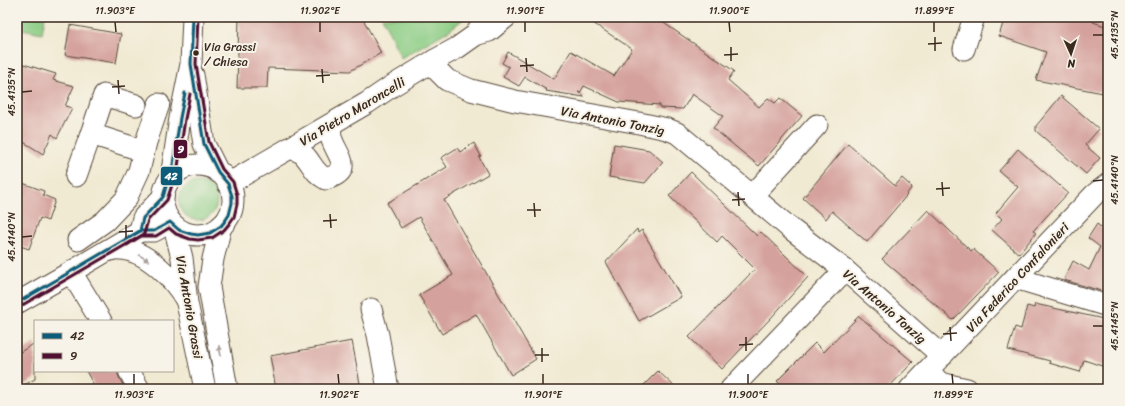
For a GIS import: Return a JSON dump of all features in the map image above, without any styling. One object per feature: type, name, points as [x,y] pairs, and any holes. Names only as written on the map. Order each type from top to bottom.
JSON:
[{"type":"street","points":[[191,64],[204,144],[232,196],[229,215],[221,226],[210,233],[198,235],[185,233],[172,224],[164,210],[167,187],[191,64],[193,17]]},
{"type":"street","name":"Via Pietro Maroncelli","points":[[474,36],[488,17]]},
{"type":"street","name":"Via Pietro Maroncelli","points":[[223,178],[291,148],[368,103],[392,86],[457,48],[474,36],[489,30],[506,17]]},
{"type":"street","points":[[964,49],[974,17]]},
{"type":"street","name":"Via Antonio Tonzig","points":[[435,60],[436,70],[447,80],[471,90],[515,101],[667,129],[677,133],[791,229],[845,270],[935,363],[940,383],[967,389]]},
{"type":"street","points":[[76,176],[91,134],[96,92],[136,105]]},
{"type":"street","points":[[78,240],[105,221],[126,199],[139,171],[159,104]]},
{"type":"street","points":[[291,148],[304,154],[314,170],[320,176],[326,179],[334,177],[340,172],[342,166],[341,157],[330,136],[331,124]]},
{"type":"street","points":[[752,196],[817,125]]},
{"type":"street","points":[[91,134],[144,151]]},
{"type":"street","points":[[140,231],[143,218],[181,170],[194,166],[206,167],[223,178]]},
{"type":"street","points":[[139,171],[157,179],[167,187]]},
{"type":"street","name":"Via Federico Confalonieri","points":[[910,389],[1095,194],[1108,184]]},
{"type":"street","points":[[17,303],[140,231],[154,231],[172,224]]},
{"type":"street","name":"Via Antonio Grassi","points":[[172,224],[182,258],[187,303],[205,389]]},
{"type":"street","name":"Via Antonio Grassi","points":[[221,226],[213,260],[209,287],[227,389]]},
{"type":"street","points":[[107,251],[119,248],[132,251],[146,258],[170,279],[180,291],[187,303]]},
{"type":"street","points":[[731,389],[845,270]]},
{"type":"street","points":[[71,272],[100,320]]},
{"type":"street","points":[[1015,278],[1108,306]]},
{"type":"street","points":[[371,309],[378,335],[388,389]]},
{"type":"street","points":[[130,372],[139,389]]},
{"type":"green space","points":[[17,17],[45,17],[42,33],[17,28]]},
{"type":"green space","points":[[382,17],[466,17],[448,31],[401,58]]},
{"type":"green space","points":[[194,182],[202,182],[212,187],[216,194],[216,208],[212,215],[202,220],[194,220],[184,215],[182,212],[179,205],[179,197],[184,187],[187,185]]},
{"type":"building","points":[[239,17],[362,17],[381,53],[350,71],[268,68],[267,88],[237,88]]},
{"type":"building","points":[[584,17],[655,17],[734,71],[728,80],[759,107],[768,98],[775,103],[780,98],[802,116],[759,166],[713,128],[723,116],[692,94],[683,109],[660,108],[660,105],[619,102],[584,86],[580,93],[578,92],[584,97],[546,91],[547,90],[525,77],[519,86],[503,77],[509,67],[502,63],[508,52],[554,79],[571,51],[614,76],[632,49]]},
{"type":"building","points":[[1005,17],[1084,17],[1108,27],[1108,94],[1036,80],[1046,52],[999,36]]},
{"type":"building","points":[[70,25],[121,34],[116,63],[65,55]]},
{"type":"building","points":[[17,62],[56,74],[53,80],[74,86],[65,106],[72,108],[57,138],[52,134],[43,154],[17,138]]},
{"type":"building","points":[[1061,96],[1099,129],[1085,145],[1100,158],[1086,174],[1036,131],[1036,126]]},
{"type":"building","points":[[474,143],[481,156],[479,157],[488,174],[444,200],[536,359],[511,375],[476,314],[442,334],[419,295],[453,275],[419,217],[401,228],[387,203],[447,167],[441,158],[457,148],[460,152]]},
{"type":"building","points":[[614,144],[649,150],[663,162],[645,183],[609,177]]},
{"type":"building","points":[[848,144],[895,186],[902,178],[912,187],[867,242],[832,211],[826,219],[803,198]]},
{"type":"building","points":[[1018,149],[1068,193],[1033,231],[1036,233],[1019,254],[992,230],[1002,219],[996,213],[1018,187],[999,171]]},
{"type":"building","points":[[691,172],[757,236],[761,232],[808,277],[722,369],[689,337],[755,269],[722,236],[717,242],[669,196]]},
{"type":"building","points":[[17,181],[44,191],[43,195],[55,200],[48,221],[40,218],[29,249],[17,245]]},
{"type":"building","points":[[928,210],[971,251],[973,249],[999,272],[953,320],[882,259]]},
{"type":"building","points":[[1097,224],[1107,232],[1108,230],[1108,293],[1064,280],[1073,261],[1089,270],[1100,247],[1088,238]]},
{"type":"building","points":[[637,229],[638,233],[642,230],[681,297],[639,321],[606,262]]},
{"type":"building","points":[[1035,304],[1108,320],[1108,368],[1084,360],[1080,372],[1049,363],[1050,361],[1008,350],[1015,327],[1021,329],[1027,306],[1034,308]]},
{"type":"building","points":[[859,316],[913,362],[887,389],[785,389],[777,381],[815,343],[824,352]]},
{"type":"building","points":[[352,341],[361,389],[276,389],[270,356]]},
{"type":"building","points":[[34,344],[35,379],[17,389],[17,354]]},
{"type":"building","points":[[658,371],[677,389],[640,389]]},
{"type":"building","points":[[87,372],[117,372],[125,389],[96,389]]},
{"type":"transit line","name":"42","points":[[17,303],[140,231],[154,231],[170,222],[179,230],[191,234],[198,235],[210,233],[221,226],[229,215],[232,196],[228,184],[218,172],[204,144],[191,64],[193,17]]},
{"type":"transit line","name":"9","points":[[19,307],[141,236],[156,236],[169,228],[176,234],[190,239],[198,240],[212,238],[224,230],[234,217],[237,204],[237,195],[233,182],[222,169],[209,142],[196,64],[198,17]]},
{"type":"transit line","name":"42","points":[[124,241],[140,231],[143,218],[163,197],[167,183],[171,178],[185,93]]},
{"type":"transit line","name":"9","points":[[127,245],[144,234],[148,220],[167,200],[172,185],[176,180],[190,94]]},
{"type":"place","name":"Via Grassi / Chiesa","points":[[196,53]]}]
